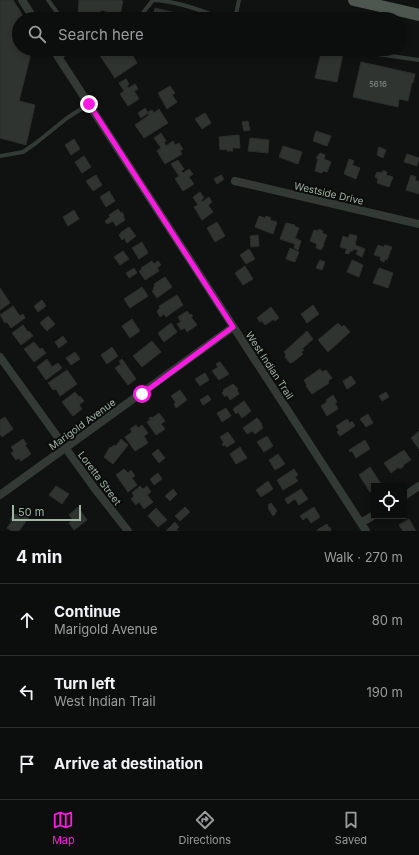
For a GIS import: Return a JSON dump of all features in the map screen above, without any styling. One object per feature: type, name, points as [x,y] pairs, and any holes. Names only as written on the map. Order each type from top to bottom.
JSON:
[{"type":"main road","points":[[356,0],[383,12]]},
{"type":"main road","points":[[407,15],[419,15]]},
{"type":"street","points":[[22,0],[30,12]]},
{"type":"street","name":"West Indian Trail","points":[[59,58],[366,531]]},
{"type":"street","name":"Westside Drive","points":[[235,181],[419,224]]},
{"type":"street","name":"Marigold Avenue","points":[[0,495],[233,327]]},
{"type":"street","name":"Loretta Street","points":[[0,357],[128,531]]},
{"type":"street","points":[[407,494],[419,486]]},
{"type":"street","points":[[361,523],[371,517]]},
{"type":"lane","points":[[48,0],[57,12]]},
{"type":"lane","points":[[144,12],[153,0],[165,0],[205,12]]},
{"type":"lane","points":[[236,12],[239,0]]},
{"type":"lane","points":[[391,56],[419,60]]},
{"type":"lane","points":[[0,156],[23,152],[67,118],[89,104]]},
{"type":"building","points":[[0,0],[13,0],[21,12],[12,12],[12,56],[30,56],[19,101],[35,105],[26,145],[0,138]]},
{"type":"building","points":[[79,0],[123,1],[121,12],[109,12],[101,10],[101,12],[78,12]]},
{"type":"building","points":[[155,8],[171,12],[154,12]]},
{"type":"building","points":[[100,56],[133,56],[137,63],[115,78]]},
{"type":"building","points":[[320,56],[343,56],[337,82],[315,78]]},
{"type":"building","points":[[361,62],[415,74],[408,101],[399,99],[398,107],[353,97]]},
{"type":"building","points":[[126,79],[129,84],[127,86],[128,88],[135,84],[138,89],[134,91],[139,99],[128,106],[120,94],[124,91],[119,83]]},
{"type":"building","points":[[170,86],[175,93],[172,95],[177,102],[167,109],[158,93]]},
{"type":"building","points":[[145,108],[148,113],[141,118],[138,113]]},
{"type":"building","points":[[159,109],[168,123],[144,138],[135,125],[149,115],[148,112],[152,110],[154,113]]},
{"type":"building","points":[[205,113],[211,123],[202,129],[195,119]]},
{"type":"building","points":[[248,121],[250,130],[244,131],[242,122]]},
{"type":"building","points":[[316,131],[331,136],[327,146],[313,141]]},
{"type":"building","points":[[161,133],[166,141],[164,142],[166,146],[173,141],[175,145],[179,143],[183,149],[180,151],[182,154],[165,164],[157,151],[161,148],[154,138]]},
{"type":"building","points":[[239,135],[240,148],[232,148],[233,151],[227,151],[227,149],[220,150],[219,137]]},
{"type":"building","points":[[250,138],[269,140],[268,153],[248,151]]},
{"type":"building","points":[[74,139],[80,149],[71,155],[65,145]]},
{"type":"building","points":[[283,146],[302,152],[298,164],[279,157]]},
{"type":"building","points":[[379,147],[386,150],[383,158],[377,155]]},
{"type":"building","points":[[320,153],[325,155],[324,159],[331,162],[327,172],[323,171],[322,173],[315,171],[318,159],[316,158]]},
{"type":"building","points":[[407,154],[419,158],[417,166],[404,162]]},
{"type":"building","points":[[84,156],[91,167],[82,173],[75,162]]},
{"type":"building","points":[[349,159],[354,161],[352,165],[360,168],[356,179],[344,174]]},
{"type":"building","points":[[178,160],[184,169],[181,171],[183,173],[189,169],[193,174],[189,177],[194,184],[183,191],[175,179],[179,176],[171,164]]},
{"type":"building","points":[[383,170],[387,172],[386,175],[393,177],[389,187],[377,183],[378,179],[375,177],[377,172],[382,173]]},
{"type":"building","points":[[96,175],[102,185],[93,191],[86,181]]},
{"type":"building","points":[[221,175],[224,179],[217,184],[214,179]]},
{"type":"building","points":[[411,175],[416,177],[415,180],[419,182],[419,194],[406,190]]},
{"type":"building","points":[[109,191],[115,201],[106,207],[100,197]]},
{"type":"building","points":[[200,192],[204,198],[201,200],[202,202],[209,197],[212,202],[208,205],[213,212],[202,220],[194,207],[198,205],[193,197]]},
{"type":"building","points":[[118,209],[124,215],[125,220],[116,226],[113,221],[107,224],[105,221],[110,217],[109,215]]},
{"type":"building","points":[[74,210],[79,219],[68,226],[63,217]]},
{"type":"building","points":[[259,216],[265,218],[266,216],[271,218],[270,220],[277,222],[273,234],[255,227]]},
{"type":"building","points":[[217,222],[225,236],[215,242],[207,228]]},
{"type":"building","points":[[286,223],[295,225],[294,226],[299,228],[295,238],[301,241],[298,250],[294,248],[295,244],[280,239]]},
{"type":"building","points":[[129,227],[136,236],[127,243],[124,238],[122,240],[119,235]]},
{"type":"building","points":[[319,229],[323,231],[322,233],[327,235],[321,250],[316,248],[317,244],[310,241],[314,230],[318,231]]},
{"type":"building","points":[[350,234],[357,236],[355,245],[365,249],[362,257],[356,254],[358,250],[353,249],[353,251],[350,251],[349,254],[345,253],[347,249],[340,247],[343,236],[348,238]]},
{"type":"building","points":[[258,235],[259,246],[251,247],[250,236]]},
{"type":"building","points":[[142,242],[148,253],[139,259],[132,248]]},
{"type":"building","points":[[378,245],[392,247],[387,260],[385,259],[384,262],[380,260],[381,257],[374,255]]},
{"type":"building","points":[[290,248],[299,252],[295,262],[286,259]]},
{"type":"building","points":[[249,249],[255,259],[246,264],[240,255]]},
{"type":"building","points":[[123,251],[129,259],[120,265],[114,257]]},
{"type":"building","points":[[320,260],[325,262],[322,270],[316,268]]},
{"type":"building","points":[[352,260],[363,265],[359,277],[347,272]]},
{"type":"building","points":[[152,261],[154,264],[158,261],[161,265],[157,268],[159,271],[145,280],[139,271]]},
{"type":"building","points":[[245,266],[253,279],[243,285],[235,273]]},
{"type":"building","points":[[134,268],[137,273],[129,278],[126,273]]},
{"type":"building","points":[[379,268],[393,273],[388,288],[373,283]]},
{"type":"building","points":[[165,277],[172,287],[157,298],[152,291],[154,290],[154,284]]},
{"type":"building","points":[[142,287],[148,296],[130,308],[124,299]]},
{"type":"building","points":[[0,288],[10,303],[0,310]]},
{"type":"building","points":[[177,295],[183,305],[166,317],[164,314],[160,317],[157,311],[160,308],[159,306]]},
{"type":"building","points":[[42,300],[46,306],[38,312],[34,306]]},
{"type":"building","points":[[313,305],[319,314],[307,323],[301,314]]},
{"type":"building","points":[[13,306],[20,316],[23,314],[25,318],[11,328],[7,322],[5,323],[0,315]]},
{"type":"building","points":[[271,307],[279,318],[275,321],[274,319],[265,325],[257,318]]},
{"type":"building","points":[[187,311],[193,316],[191,317],[197,325],[187,332],[185,328],[181,330],[177,324],[181,322],[178,317]]},
{"type":"building","points":[[48,316],[55,324],[47,331],[40,323]]},
{"type":"building","points":[[132,319],[140,331],[130,338],[122,326]]},
{"type":"building","points":[[171,323],[177,332],[164,342],[158,333]]},
{"type":"building","points":[[338,323],[342,327],[344,325],[350,332],[328,352],[318,340]]},
{"type":"building","points":[[23,325],[33,336],[21,345],[12,333]]},
{"type":"building","points":[[307,331],[313,339],[302,349],[304,350],[301,352],[303,354],[290,363],[285,357],[286,355],[284,352]]},
{"type":"building","points":[[63,336],[67,342],[59,348],[55,342]]},
{"type":"building","points":[[152,341],[161,352],[142,367],[133,356]]},
{"type":"building","points":[[34,342],[46,353],[34,362],[24,349]]},
{"type":"building","points":[[112,347],[118,356],[107,364],[101,355]]},
{"type":"building","points":[[75,352],[80,359],[71,365],[66,358]]},
{"type":"building","points":[[47,359],[52,367],[58,363],[62,368],[46,380],[37,367]]},
{"type":"building","points":[[122,359],[136,379],[128,385],[115,368],[121,364],[119,361]]},
{"type":"building","points":[[220,362],[229,374],[219,380],[212,371],[218,367],[216,364]]},
{"type":"building","points":[[320,369],[322,372],[326,370],[332,378],[328,381],[329,383],[312,394],[306,386],[307,385],[304,380]]},
{"type":"building","points":[[67,370],[77,384],[60,396],[56,389],[53,390],[48,383]]},
{"type":"building","points":[[205,373],[209,380],[200,386],[195,379]]},
{"type":"building","points":[[351,376],[356,383],[347,389],[343,381]]},
{"type":"building","points":[[233,384],[238,389],[239,394],[230,400],[227,395],[225,397],[222,393],[224,391],[223,390]]},
{"type":"building","points":[[180,390],[187,400],[176,408],[174,404],[176,403],[171,396]]},
{"type":"building","points":[[75,392],[84,401],[79,405],[82,409],[73,416],[62,402]]},
{"type":"building","points":[[386,392],[389,397],[382,401],[379,396]]},
{"type":"building","points":[[208,395],[211,400],[203,405],[200,400]]},
{"type":"building","points":[[333,395],[337,402],[335,403],[338,409],[327,416],[321,406]]},
{"type":"building","points":[[244,401],[251,411],[242,418],[238,412],[236,414],[233,409]]},
{"type":"building","points":[[226,408],[231,416],[222,422],[217,413]]},
{"type":"building","points":[[159,413],[165,421],[161,424],[165,429],[156,435],[147,422],[150,420],[149,418],[152,418]]},
{"type":"building","points":[[368,414],[373,423],[366,427],[360,419]]},
{"type":"building","points":[[5,417],[13,429],[2,437],[0,434],[0,420]]},
{"type":"building","points":[[257,418],[262,424],[261,425],[263,428],[255,434],[252,431],[247,434],[243,428]]},
{"type":"building","points":[[347,419],[350,423],[352,421],[355,426],[340,436],[337,432],[339,430],[336,426]]},
{"type":"building","points":[[136,425],[138,428],[142,425],[148,433],[144,436],[148,443],[135,451],[125,437],[132,432],[130,429]]},
{"type":"building","points":[[419,431],[419,449],[411,438]]},
{"type":"building","points":[[228,432],[235,442],[227,447],[225,445],[223,446],[222,444],[224,443],[220,437]]},
{"type":"building","points":[[267,436],[273,446],[264,452],[257,442]]},
{"type":"building","points":[[23,439],[31,454],[21,461],[19,458],[16,460],[11,453],[14,451],[11,447]]},
{"type":"building","points":[[121,439],[128,445],[113,464],[104,457],[110,447],[111,448],[114,445],[116,446]]},
{"type":"building","points":[[365,440],[370,449],[356,458],[352,451],[350,452],[349,450]]},
{"type":"building","points":[[240,447],[247,458],[236,464],[230,454]]},
{"type":"building","points":[[158,449],[165,458],[159,463],[152,454]]},
{"type":"building","points":[[404,450],[411,460],[400,469],[399,467],[391,473],[384,463]]},
{"type":"building","points":[[278,454],[285,464],[275,470],[269,460]]},
{"type":"building","points":[[370,467],[380,483],[371,483],[370,492],[359,475]]},
{"type":"building","points":[[124,469],[128,473],[131,470],[135,476],[132,478],[137,485],[128,492],[116,475]]},
{"type":"building","points":[[294,469],[298,475],[295,477],[298,481],[283,490],[277,480]]},
{"type":"building","points":[[158,473],[162,479],[154,485],[150,479]]},
{"type":"building","points":[[268,481],[273,489],[261,497],[256,490]]},
{"type":"building","points":[[56,486],[69,494],[62,504],[49,495]]},
{"type":"building","points":[[140,486],[143,489],[147,486],[151,492],[147,495],[153,502],[144,509],[139,502],[136,505],[131,499],[134,496],[132,493]]},
{"type":"building","points":[[173,489],[177,494],[170,501],[165,496]]},
{"type":"building","points":[[301,489],[308,499],[299,505],[295,499],[288,504],[285,499]]},
{"type":"building","points":[[271,503],[277,511],[273,516],[268,508],[268,505]]},
{"type":"building","points":[[78,507],[87,520],[74,530],[69,523],[73,520],[69,515]]},
{"type":"building","points":[[185,507],[190,512],[180,521],[175,516]]},
{"type":"building","points":[[314,507],[320,517],[311,523],[307,517],[303,520],[300,516]]},
{"type":"building","points":[[156,508],[167,520],[158,527],[148,516]]},
{"type":"building","points":[[20,511],[29,517],[19,531],[12,531],[7,528],[12,521],[10,520],[14,514],[17,515]]},
{"type":"building","points":[[409,519],[416,531],[403,531],[399,525]]},
{"type":"building","points":[[175,522],[179,527],[176,530],[178,531],[166,531]]},
{"type":"building","points":[[327,524],[331,531],[317,530]]},
{"type":"route","points":[[89,104],[233,327],[142,394]]}]
